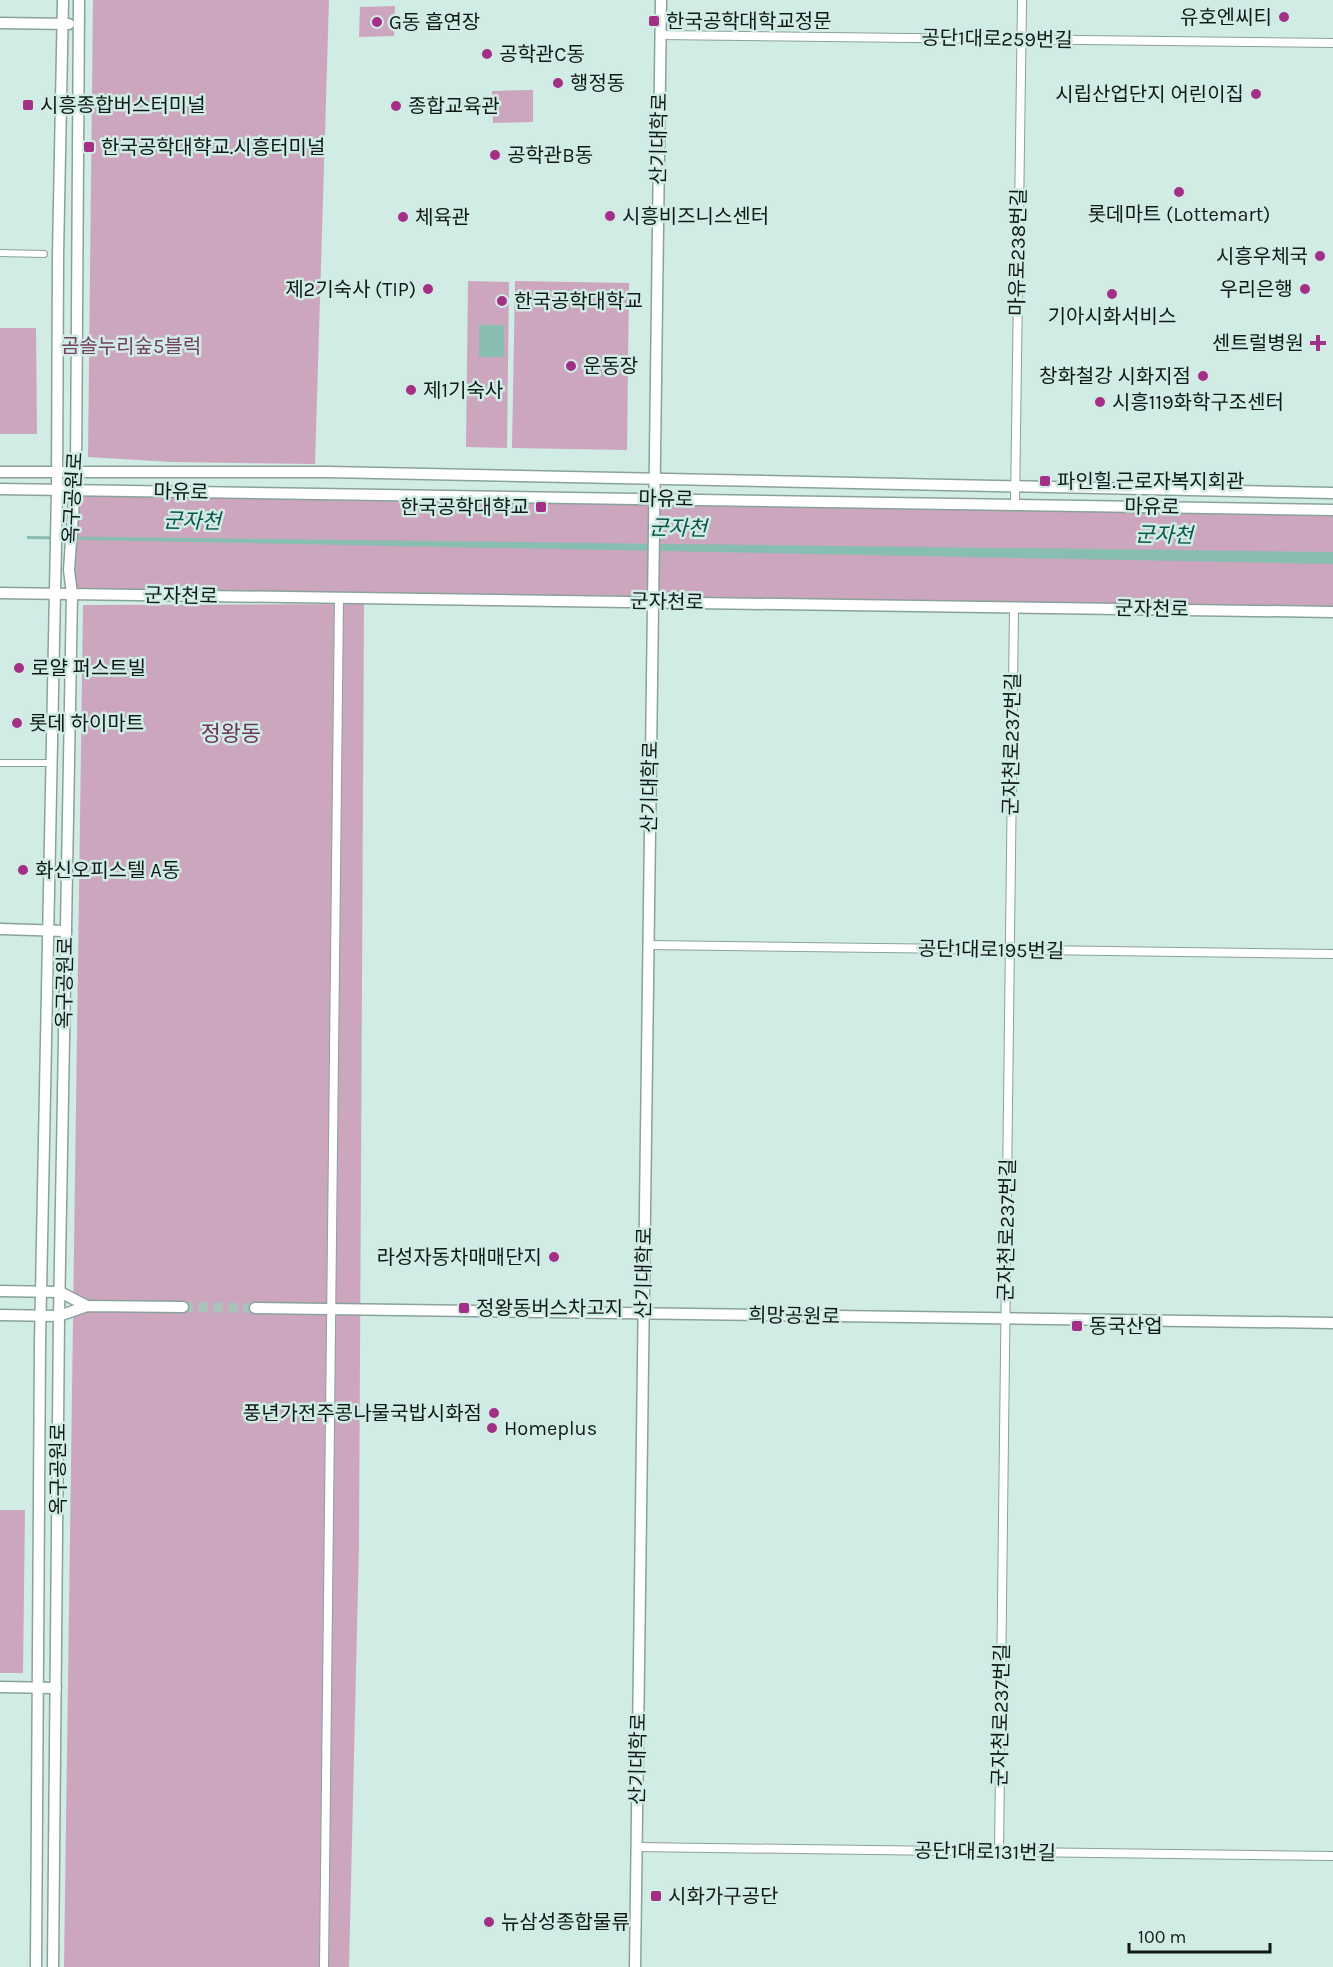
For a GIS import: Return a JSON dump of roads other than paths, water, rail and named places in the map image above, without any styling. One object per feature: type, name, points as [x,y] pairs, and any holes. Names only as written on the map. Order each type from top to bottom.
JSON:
[{"type":"street","name":"옥구공원로","points":[[36,1967],[41,1315],[57,517],[63,0]]},
{"type":"street","name":"옥구공원로","points":[[53,1967],[59,1316],[72,594],[69,570],[76,472],[79,0]]},
{"type":"street","name":"산기대학로","points":[[635,1967],[661,0]]},
{"type":"street","name":"마유로238번길","points":[[1015,505],[1022,0]]},
{"type":"street","points":[[0,23],[79,24]]},
{"type":"street","name":"공단1대로259번길","points":[[660,35],[1333,43]]},
{"type":"street","points":[[0,253],[44,254]]},
{"type":"street","name":"마유로","points":[[0,472],[329,472],[1333,493]]},
{"type":"street","name":"마유로","points":[[0,489],[1333,510]]},
{"type":"street","name":"군자천로","points":[[0,593],[1333,612]]},
{"type":"street","points":[[324,1967],[339,598]]},
{"type":"street","name":"군자천로237번길","points":[[999,1852],[1014,607]]},
{"type":"street","points":[[0,763],[52,763]]},
{"type":"street","points":[[0,929],[66,931]]},
{"type":"street","name":"공단1대로195번길","points":[[648,945],[1333,954]]},
{"type":"street","points":[[0,1291],[60,1292],[87,1306]]},
{"type":"street","points":[[0,1315],[59,1316],[87,1306],[183,1307]]},
{"type":"street","name":"희망공원로","points":[[255,1308],[1333,1323]]},
{"type":"street","points":[[0,1687],[56,1688]]},
{"type":"street","name":"공단1대로131번길","points":[[637,1847],[1333,1856]]},
{"type":"tunnel","points":[[183,1307],[255,1308]]},
{"type":"place","name":"유호엔씨티","points":[[1284,17]]},
{"type":"place","name":"한국공학대학교정문","points":[[654,21]]},
{"type":"place","name":"G동 흡연장","points":[[377,22]]},
{"type":"place","name":"공학관C동","points":[[487,54]]},
{"type":"place","name":"행정동","points":[[558,83]]},
{"type":"place","name":"시립산업단지 어린이집","points":[[1256,94]]},
{"type":"place","name":"시흥종합버스터미널","points":[[28,105]]},
{"type":"place","name":"종합교육관","points":[[396,106]]},
{"type":"place","name":"한국공학대햑교.시흥터미널","points":[[89,147]]},
{"type":"place","name":"공학관B동","points":[[495,155]]},
{"type":"place","name":"롯데마트 (Lottemart)","points":[[1179,192]]},
{"type":"place","name":"시흥비즈니스센터","points":[[610,216]]},
{"type":"place","name":"체육관","points":[[403,217]]},
{"type":"place","name":"시흥우체국","points":[[1320,256]]},
{"type":"place","name":"제2기숙사 (TIP)","points":[[428,289]]},
{"type":"place","name":"우리은행","points":[[1305,289]]},
{"type":"place","name":"기아시화서비스","points":[[1112,294]]},
{"type":"place","name":"한국공학대학교","points":[[502,301]]},
{"type":"place","name":"센트럴병원","points":[[1318,343]]},
{"type":"place","name":"운동장","points":[[571,366]]},
{"type":"place","name":"창화철강 시화지점","points":[[1203,376]]},
{"type":"place","name":"제1기숙사","points":[[411,390]]},
{"type":"place","name":"시흥119화학구조센터","points":[[1100,402]]},
{"type":"place","name":"파인힐.근로자복지회관","points":[[1045,481]]},
{"type":"place","name":"한국공학대햑교","points":[[541,507]]},
{"type":"place","name":"로얄 퍼스트빌","points":[[19,668]]},
{"type":"place","name":"롯데 하이마트","points":[[17,723]]},
{"type":"place","name":"화신오피스텔 A동","points":[[23,870]]},
{"type":"place","name":"라성자동차매매단지","points":[[554,1257]]},
{"type":"place","name":"정왕동버스차고지","points":[[464,1308]]},
{"type":"place","name":"동국산업","points":[[1077,1326]]},
{"type":"place","name":"풍년가전주콩나물국밥시화점","points":[[494,1413]]},
{"type":"place","name":"Homeplus","points":[[492,1428]]},
{"type":"place","name":"시화가구공단","points":[[656,1896]]},
{"type":"place","name":"뉴삼성종합물류","points":[[489,1922]]},
{"type":"district","name":"정왕동","points":[[231,734]]},
{"type":"park label","name":"곰솔누리숲5블럭","points":[[131,346]]},
{"type":"water label","name":"군자천","points":[[192,521]]},
{"type":"water label","name":"군자천","points":[[678,528]]},
{"type":"water label","name":"군자천","points":[[1164,535]]}]
